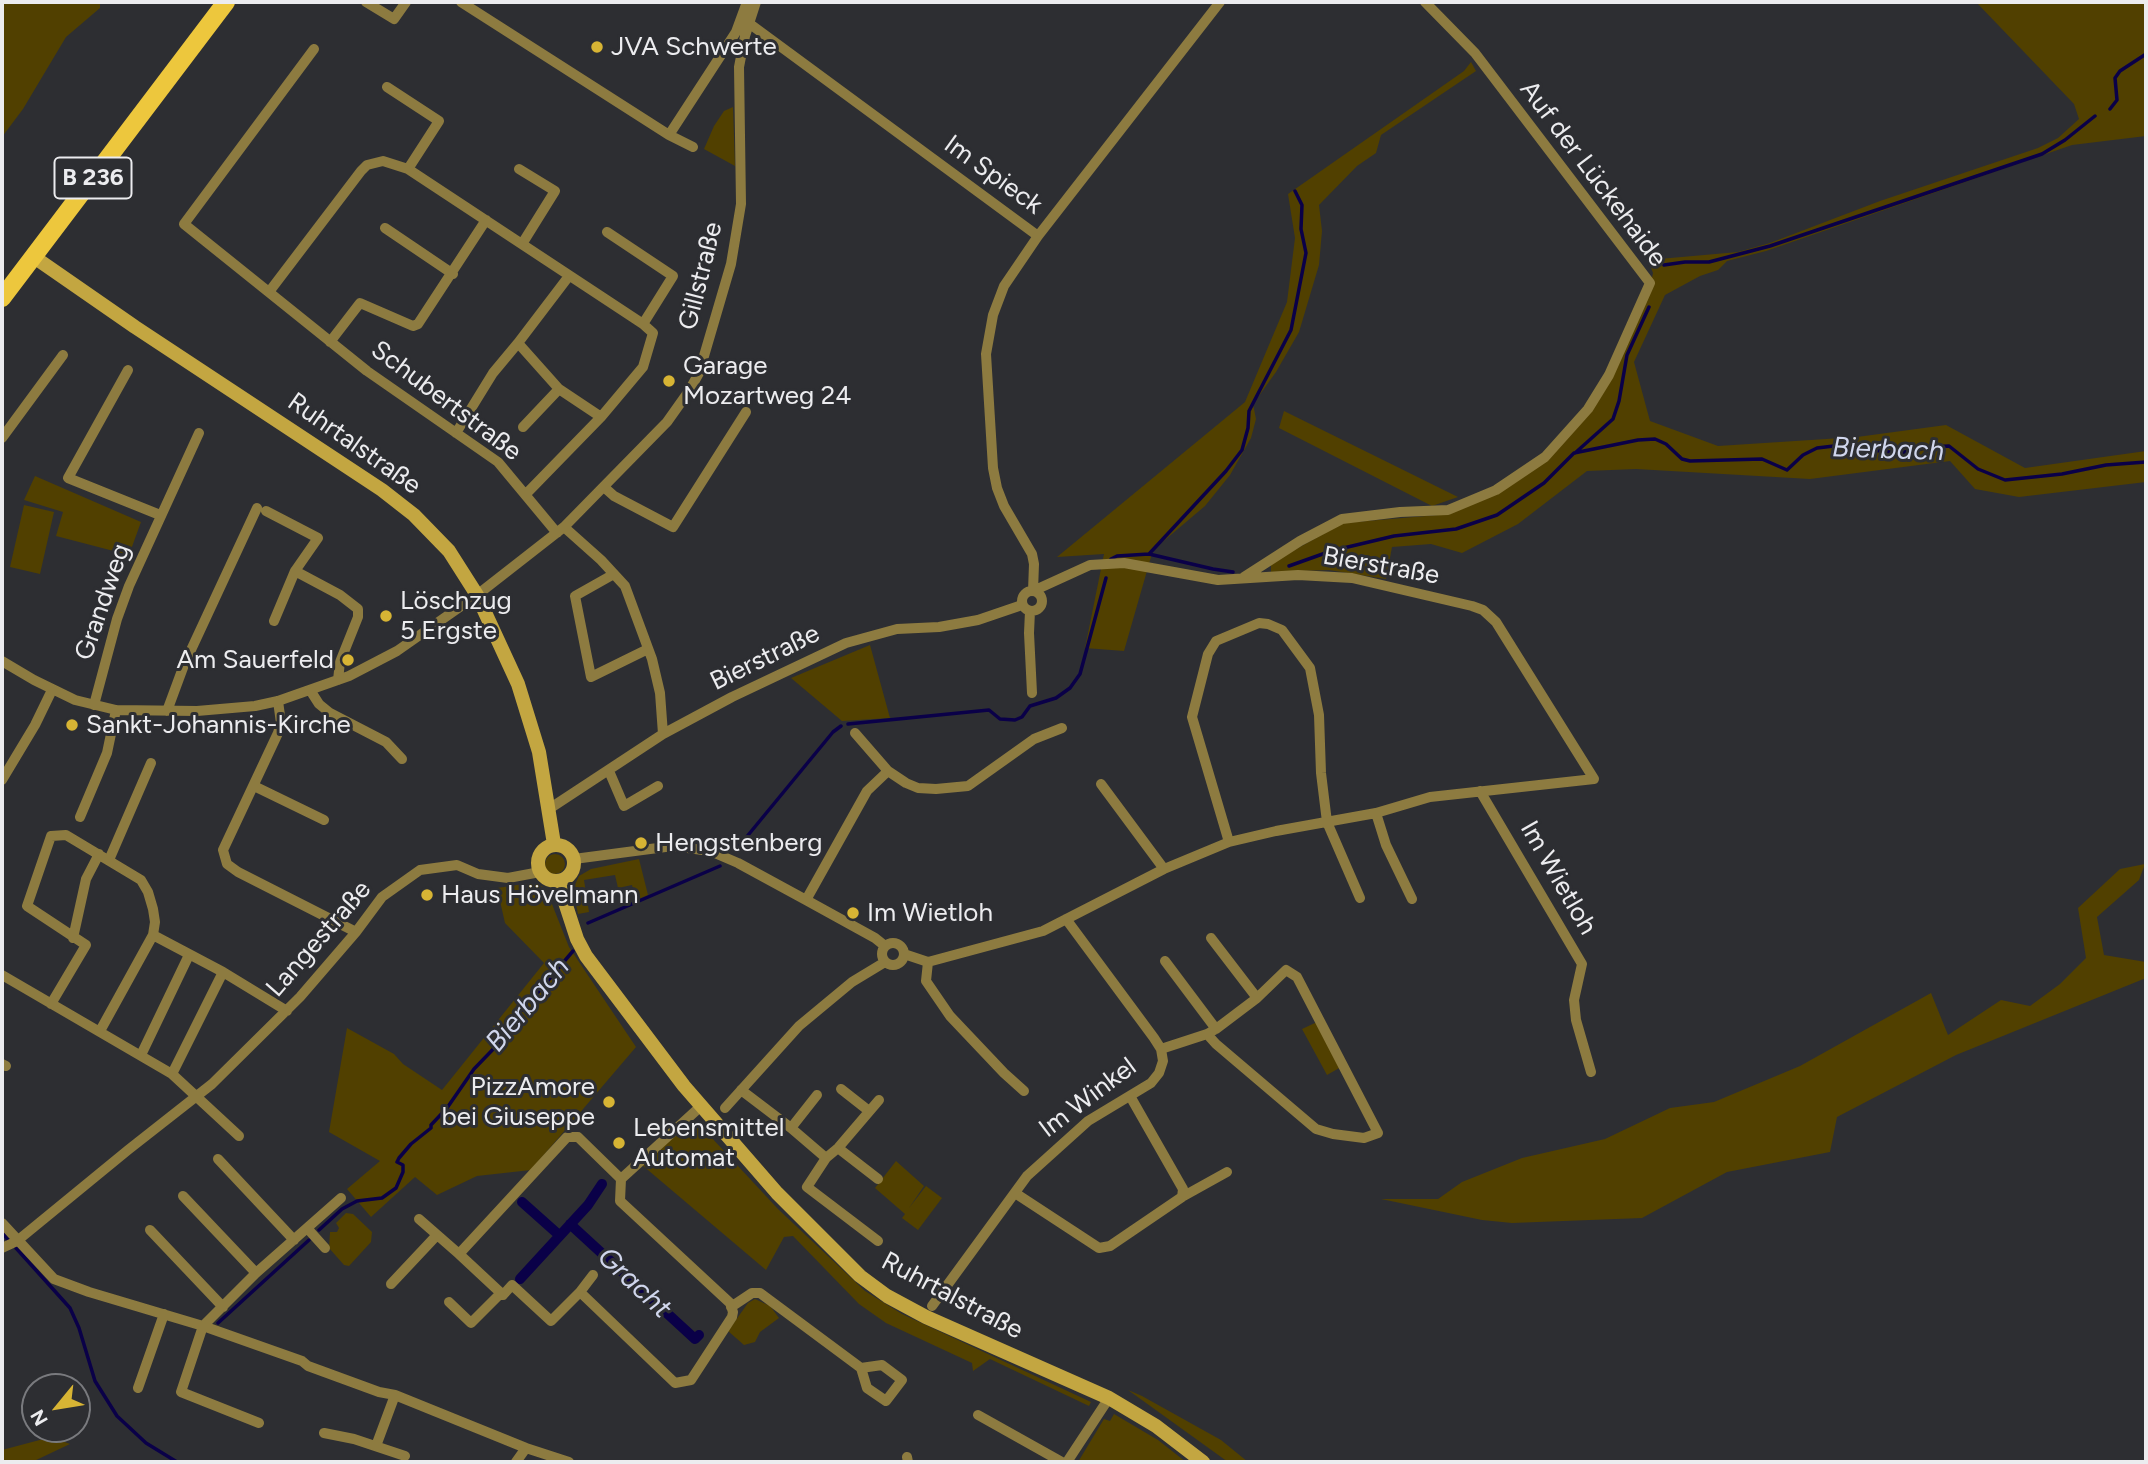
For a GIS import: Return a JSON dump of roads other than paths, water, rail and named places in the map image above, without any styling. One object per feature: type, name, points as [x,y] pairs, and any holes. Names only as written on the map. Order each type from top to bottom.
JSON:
[{"type":"main road","name":"B 236","points":[[2,298],[226,2]]},
{"type":"main road","name":"Ruhrtalstraße","points":[[34,257],[382,490],[414,515],[449,551],[477,595],[518,684],[538,752],[554,844]]},
{"type":"main road","points":[[554,844],[570,851],[574,859],[572,871],[564,879],[548,879],[540,872],[538,858],[541,851],[554,844]]},
{"type":"main road","name":"Ruhrtalstraße","points":[[558,881],[577,939],[586,956],[700,1107],[777,1193],[860,1276],[887,1296],[993,1348],[1109,1398],[1156,1426],[1203,1462]]},
{"type":"street","points":[[366,2],[394,19],[406,2]]},
{"type":"street","points":[[461,2],[668,135],[693,147]]},
{"type":"street","points":[[668,135],[736,32],[747,2]]},
{"type":"street","name":"Gillstraße","points":[[2,661],[52,690],[116,710],[228,709],[278,701],[338,680],[397,651],[477,595],[560,530],[605,488],[667,422],[699,373],[732,264],[741,204],[739,66],[756,2]]},
{"type":"street","name":"Im Spieck","points":[[750,24],[1038,236],[1220,2]]},
{"type":"street","name":"Auf der Lückehaide","points":[[1241,578],[1300,541],[1342,519],[1448,510],[1496,490],[1545,457],[1588,409],[1609,374],[1650,283],[1475,52],[1426,2]]},
{"type":"street","name":"Schubertstraße","points":[[314,49],[184,224],[330,342],[498,463],[560,530],[614,574],[625,586],[648,649],[660,693],[663,734]]},
{"type":"street","points":[[387,87],[439,121],[408,169]]},
{"type":"street","points":[[269,292],[367,165],[383,161],[408,169],[643,324],[653,334],[643,367],[601,416],[526,494]]},
{"type":"street","points":[[519,169],[555,191],[522,244]]},
{"type":"street","points":[[385,228],[453,274],[486,220]]},
{"type":"street","points":[[607,232],[673,276],[643,324]]},
{"type":"street","points":[[1033,591],[1032,554],[1004,506],[995,478],[990,444],[986,354],[988,332],[998,300],[1008,280],[1038,236]]},
{"type":"street","name":"Schubertstraße","points":[[330,342],[360,303],[413,326],[418,324],[453,274]]},
{"type":"street","points":[[456,433],[493,373],[569,276]]},
{"type":"street","points":[[518,343],[559,390],[601,416]]},
{"type":"street","points":[[2,438],[63,355]]},
{"type":"street","points":[[128,370],[68,478],[160,515]]},
{"type":"street","points":[[523,427],[559,390]]},
{"type":"street","points":[[605,488],[614,496],[673,527],[746,412]]},
{"type":"street","name":"Grandweg","points":[[94,705],[129,586],[199,433]]},
{"type":"street","points":[[167,711],[184,665],[261,509],[318,538],[296,571],[274,621]]},
{"type":"street","name":"Bierstraße","points":[[1033,591],[1090,565],[1124,562],[1218,580],[1298,575],[1352,579],[1483,610],[1496,622],[1594,779]]},
{"type":"street","points":[[296,571],[358,608],[358,617],[340,662],[338,680]]},
{"type":"street","points":[[614,574],[575,596],[591,677],[648,649]]},
{"type":"street","points":[[1032,693],[1024,595],[1033,591]]},
{"type":"street","points":[[1026,608],[1038,609],[1042,603],[1041,596],[1033,591]]},
{"type":"street","name":"Bierstraße","points":[[549,809],[663,734],[732,697],[846,643],[897,629],[939,627],[1026,608]]},
{"type":"street","points":[[1229,842],[1192,717],[1208,654],[1216,641],[1259,623],[1282,630],[1310,668],[1319,715],[1321,773],[1327,822],[1360,898]]},
{"type":"street","points":[[2,780],[52,690]]},
{"type":"street","points":[[310,690],[319,704],[330,713],[386,742],[402,759]]},
{"type":"street","points":[[278,701],[281,723],[254,786],[226,840],[223,850],[227,864],[356,932]]},
{"type":"street","points":[[80,817],[107,753],[116,710]]},
{"type":"street","points":[[855,733],[888,771],[918,788],[936,789],[968,786],[1034,739],[1062,728]]},
{"type":"street","points":[[73,938],[86,879],[104,857],[151,762]]},
{"type":"street","points":[[609,771],[624,806],[658,786]]},
{"type":"street","points":[[806,900],[867,790],[888,771]]},
{"type":"street","name":"Im Wietloh","points":[[929,962],[1031,935],[1164,869],[1229,842],[1376,813],[1430,797],[1594,779]]},
{"type":"street","points":[[1101,784],[1164,869]]},
{"type":"street","points":[[254,786],[324,820]]},
{"type":"street","name":"Im Wietloh","points":[[1480,791],[1583,964],[1574,1000],[1576,1020],[1591,1072]]},
{"type":"street","points":[[1376,813],[1386,845],[1412,899]]},
{"type":"street","points":[[51,1004],[86,945],[27,906],[51,836],[66,835],[141,880],[148,892],[155,922],[153,935],[100,1031]]},
{"type":"street","points":[[574,859],[666,847],[697,848],[738,863],[885,946]]},
{"type":"street","name":"Langestraße","points":[[2,1248],[17,1241],[196,1098],[286,1011],[356,932],[382,897],[420,870],[457,865],[478,874],[508,878],[540,872]]},
{"type":"street","name":"Im Winkel","points":[[932,1306],[1027,1177],[1088,1121],[1151,1083],[1159,1073],[1163,1061],[1161,1049],[1066,919]]},
{"type":"street","points":[[153,935],[223,972],[286,1011]]},
{"type":"street","points":[[1211,938],[1257,998]]},
{"type":"street","points":[[725,1108],[799,1026],[852,982],[885,962],[895,965],[903,960],[904,954],[900,946],[895,943],[885,946]]},
{"type":"street","points":[[885,946],[882,954],[885,962]]},
{"type":"street","points":[[904,954],[929,962],[926,981],[950,1016],[1024,1091]]},
{"type":"street","points":[[141,1055],[189,956]]},
{"type":"street","points":[[1161,1049],[1212,1031],[1257,998],[1286,970],[1297,977],[1378,1133],[1364,1138],[1316,1129],[1212,1031],[1165,961]]},
{"type":"street","points":[[172,1074],[223,972]]},
{"type":"street","points":[[2,975],[172,1074],[239,1136]]},
{"type":"street","points":[[841,1089],[869,1111]]},
{"type":"street","points":[[741,1090],[826,1158]]},
{"type":"street","points":[[791,1128],[817,1095]]},
{"type":"street","points":[[1130,1096],[1183,1189],[1182,1197]]},
{"type":"street","points":[[878,1241],[807,1187],[826,1158],[880,1100]]},
{"type":"street","points":[[580,1292],[675,1383],[691,1380],[713,1349],[732,1317],[730,1303],[620,1201],[621,1179],[700,1107]]},
{"type":"street","points":[[459,1254],[568,1137],[578,1137],[621,1179]]},
{"type":"street","points":[[838,1148],[878,1179]]},
{"type":"street","points":[[218,1159],[294,1240]]},
{"type":"street","points":[[1015,1193],[1099,1248],[1110,1246],[1182,1197],[1227,1172]]},
{"type":"street","points":[[183,1196],[256,1273]]},
{"type":"street","points":[[259,1423],[181,1392],[203,1326],[256,1273],[341,1198]]},
{"type":"street","points":[[419,1219],[500,1293],[503,1295],[512,1285],[551,1321],[593,1275]]},
{"type":"street","points":[[2,1223],[54,1279],[203,1326],[302,1361],[308,1366],[379,1392],[395,1395],[526,1448],[569,1462]]},
{"type":"street","points":[[308,1229],[321,1244]]},
{"type":"street","points":[[150,1230],[222,1307]]},
{"type":"street","points":[[391,1284],[437,1234]]},
{"type":"street","points":[[449,1302],[471,1323],[500,1293]]},
{"type":"street","points":[[731,1307],[752,1293],[760,1293],[861,1368]]},
{"type":"street","points":[[138,1388],[164,1314]]},
{"type":"street","points":[[376,1446],[395,1395]]},
{"type":"street","points":[[978,1415],[1064,1462],[1109,1398]]},
{"type":"street","points":[[324,1433],[354,1438],[405,1456]]},
{"type":"street","points":[[516,1462],[526,1448]]},
{"type":"waterway","points":[[2110,109],[2117,100],[2115,78],[2120,71],[2146,54]]},
{"type":"waterway","points":[[1664,265],[1709,262],[1770,246],[2042,154],[2095,116]]},
{"type":"waterway","points":[[1149,554],[1242,450],[1249,411],[1291,330],[1306,253],[1301,229],[1302,205],[1295,191]]},
{"type":"waterway","points":[[1575,453],[1613,419],[1627,355],[1649,307]]},
{"type":"waterway","name":"Bierbach","points":[[1289,566],[1331,551],[1394,536],[1456,529],[1497,515],[1544,483],[1574,453],[1638,440],[1655,439],[1666,444],[1682,459],[1690,461],[1762,459],[1787,470],[1803,455],[1817,448],[1834,446],[1899,453],[1949,446],[1978,469],[2005,480],[2146,462]]},
{"type":"waterway","name":"Bierbach","points":[[1111,559],[1117,556],[1149,554],[1233,572]]},
{"type":"waterway","name":"Bierbach","points":[[848,724],[989,710],[1000,719],[1015,720],[1022,717],[1030,706],[1056,698],[1070,688],[1080,674],[1106,578]]},
{"type":"waterway","name":"Bierbach","points":[[735,851],[833,732],[841,726]]},
{"type":"waterway","name":"Bierbach","points":[[588,923],[720,866]]},
{"type":"waterway","name":"Bierbach","points":[[319,1230],[342,1209],[357,1201],[382,1198],[396,1188],[403,1172],[403,1165],[397,1162],[399,1158],[431,1128],[474,1069],[502,1040],[517,1013],[525,1008],[527,1000],[534,997],[573,951]]},
{"type":"waterway","name":"Gracht","points":[[520,1279],[588,1205],[602,1184]]},
{"type":"waterway","name":"Gracht","points":[[522,1202],[559,1235]]},
{"type":"waterway","name":"Gracht","points":[[570,1224],[695,1339],[699,1335]]},
{"type":"waterway","points":[[2,1232],[8,1240]]},
{"type":"waterway","name":"Bierbach","points":[[218,1323],[309,1240]]},
{"type":"waterway","points":[[16,1248],[70,1308],[95,1381],[117,1416],[146,1443],[177,1462]]},
{"type":"place","name":"JVA Schwerte","points":[[597,47]]},
{"type":"place","name":"Garage Mozartweg 24","points":[[669,381]]},
{"type":"place","name":"Löschzug 5 Ergste","points":[[386,616]]},
{"type":"place","name":"Am Sauerfeld","points":[[348,660]]},
{"type":"place","name":"Sankt-Johannis-Kirche","points":[[72,725]]},
{"type":"place","name":"Hengstenberg","points":[[641,843]]},
{"type":"place","name":"Haus Hövelmann","points":[[427,895]]},
{"type":"place","name":"Im Wietloh","points":[[853,913]]},
{"type":"place","name":"PizzAmore bei Giuseppe","points":[[609,1102]]},
{"type":"place","name":"Lebensmittel Automat","points":[[619,1143]]}]
